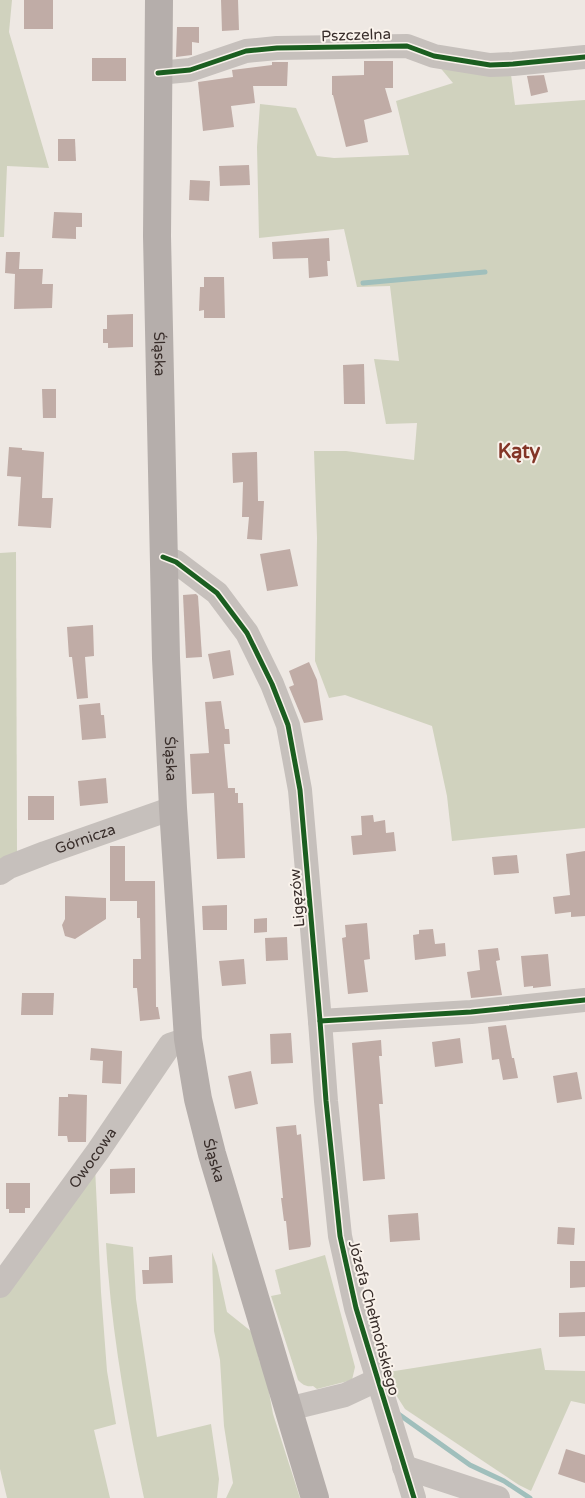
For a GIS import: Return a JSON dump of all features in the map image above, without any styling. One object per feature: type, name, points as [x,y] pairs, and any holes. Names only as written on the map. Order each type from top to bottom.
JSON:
[{"type":"main road","name":"Śląska","points":[[160,0],[157,236],[163,557],[173,808],[188,1039],[198,1099],[210,1144],[315,1498]]},
{"type":"street","name":"Pszczelna","points":[[158,73],[190,70],[246,51],[277,48],[407,46],[434,56],[490,65],[585,56]]},
{"type":"street","name":"Ligęzów","points":[[163,557],[176,562],[217,593],[247,633],[272,684],[288,725],[300,790],[320,1021]]},
{"type":"street","name":"Górnicza","points":[[0,873],[9,867],[45,853],[173,808]]},
{"type":"street","points":[[320,1021],[471,1012],[585,1000]]},
{"type":"street","name":"Józefa Chełmońskiego","points":[[320,1021],[340,1236],[356,1308],[414,1498]]},
{"type":"street","name":"Owocowa","points":[[0,1286],[98,1151],[170,1045],[188,1039]]},
{"type":"street","points":[[288,1409],[345,1395],[377,1380]]},
{"type":"street","points":[[404,1467],[498,1498]]},
{"type":"green space","points":[[0,0],[12,0],[9,32],[49,168],[7,166],[4,237],[0,237]]},
{"type":"green space","points":[[433,59],[510,67],[515,105],[585,100],[585,828],[452,841],[447,796],[432,726],[345,695],[329,698],[315,661],[317,538],[314,451],[346,451],[414,460],[417,423],[386,424],[374,359],[399,361],[390,286],[357,287],[344,229],[259,238],[257,147],[260,104],[296,108],[317,156],[334,158],[409,155],[396,101],[453,83]]},
{"type":"green space","points":[[16,552],[17,856],[0,866],[0,553]]},
{"type":"green space","points":[[95,1167],[107,1371],[116,1424],[94,1430],[110,1498],[7,1498],[0,1469],[0,1298]]},
{"type":"green space","points":[[106,1243],[133,1247],[136,1299],[157,1437],[211,1424],[219,1479],[217,1498],[144,1498],[120,1371]]},
{"type":"green space","points":[[212,1252],[227,1312],[252,1332],[260,1363],[264,1365],[273,1414],[300,1498],[226,1498],[233,1483],[224,1426],[220,1360],[214,1331]]},
{"type":"green space","points":[[325,1255],[355,1367],[352,1380],[317,1389],[313,1386],[305,1385],[298,1380],[271,1296],[281,1294],[275,1270]]},
{"type":"green space","points":[[541,1348],[545,1370],[585,1371],[585,1404],[571,1401],[531,1491],[519,1485],[405,1409],[382,1373]]},
{"type":"building","points":[[24,0],[53,0],[53,29],[24,29]]},
{"type":"building","points":[[221,0],[238,0],[239,30],[222,31]]},
{"type":"building","points":[[177,27],[199,27],[199,43],[192,42],[192,55],[176,57]]},
{"type":"building","points":[[92,58],[126,58],[126,81],[92,81]]},
{"type":"building","points":[[364,61],[393,61],[393,88],[385,88],[392,112],[364,120],[368,142],[346,147],[332,95],[332,76],[364,75]]},
{"type":"building","points":[[272,62],[288,62],[287,86],[253,86],[255,103],[231,106],[234,127],[203,131],[198,82],[233,77],[232,70],[272,65]]},
{"type":"building","points":[[544,75],[548,92],[531,96],[527,76]]},
{"type":"building","points":[[58,139],[75,139],[76,161],[58,161]]},
{"type":"building","points":[[249,165],[250,185],[220,186],[219,166]]},
{"type":"building","points":[[190,180],[210,181],[209,201],[189,200]]},
{"type":"building","points":[[54,212],[82,213],[82,227],[76,227],[76,239],[52,238]]},
{"type":"building","points":[[329,238],[330,261],[327,261],[328,276],[309,278],[308,258],[273,259],[272,242]]},
{"type":"building","points":[[6,252],[20,252],[19,269],[43,269],[42,284],[53,284],[52,308],[14,309],[15,274],[5,273]]},
{"type":"building","points":[[204,277],[224,277],[225,318],[204,318],[204,310],[199,311],[200,287],[204,287]]},
{"type":"building","points":[[133,314],[133,347],[108,348],[108,343],[103,343],[103,329],[107,329],[107,315]]},
{"type":"building","points":[[364,364],[365,404],[344,404],[343,365]]},
{"type":"building","points":[[42,389],[56,389],[56,418],[43,418]]},
{"type":"building","points":[[9,447],[44,452],[42,498],[53,498],[51,528],[18,526],[21,477],[7,476]]},
{"type":"building","points":[[257,452],[258,501],[264,501],[262,540],[247,539],[249,517],[242,517],[243,482],[233,483],[232,453]]},
{"type":"building","points":[[290,549],[298,586],[267,591],[260,554]]},
{"type":"building","points":[[196,594],[198,596],[202,657],[186,658],[183,595]]},
{"type":"building","points":[[93,625],[94,656],[85,657],[88,698],[77,699],[72,657],[69,657],[67,627]]},
{"type":"building","points":[[230,650],[234,675],[213,679],[208,654]]},
{"type":"building","points":[[309,662],[317,680],[323,720],[304,723],[289,687],[294,685],[289,671]]},
{"type":"building","points":[[221,701],[225,729],[229,729],[230,744],[224,744],[228,788],[235,788],[235,793],[238,793],[238,803],[243,803],[245,858],[217,859],[214,793],[192,794],[190,754],[209,753],[205,702]]},
{"type":"building","points":[[100,703],[101,715],[104,715],[106,738],[82,740],[79,705]]},
{"type":"building","points":[[106,778],[108,803],[80,806],[78,781]]},
{"type":"building","points":[[28,796],[54,796],[54,820],[28,820]]},
{"type":"building","points":[[373,815],[374,822],[385,820],[386,833],[394,832],[396,851],[353,855],[351,836],[362,835],[361,816]]},
{"type":"building","points":[[110,846],[125,846],[125,881],[155,881],[156,1007],[158,1007],[160,1019],[140,1021],[137,988],[133,988],[133,959],[141,959],[140,918],[137,918],[137,901],[110,901]]},
{"type":"building","points":[[585,851],[585,916],[571,917],[571,912],[555,914],[553,897],[570,895],[566,854]]},
{"type":"building","points":[[517,855],[519,873],[494,875],[492,857]]},
{"type":"building","points":[[65,896],[106,898],[106,919],[75,939],[65,936],[62,925],[65,919]]},
{"type":"building","points":[[227,905],[227,930],[203,930],[202,906]]},
{"type":"building","points":[[267,918],[267,932],[254,933],[254,919]]},
{"type":"building","points":[[367,923],[370,959],[364,960],[368,992],[348,994],[342,938],[346,937],[345,925]]},
{"type":"building","points":[[433,929],[435,944],[445,943],[446,956],[415,960],[413,935],[419,934],[419,930]]},
{"type":"building","points":[[287,937],[288,960],[266,961],[265,938]]},
{"type":"building","points":[[498,948],[500,960],[496,961],[502,995],[471,998],[467,972],[480,970],[478,950]]},
{"type":"building","points":[[548,954],[551,986],[524,987],[521,956]]},
{"type":"building","points":[[244,959],[246,984],[222,986],[219,961]]},
{"type":"building","points":[[22,993],[54,993],[53,1015],[21,1015]]},
{"type":"building","points":[[506,1025],[518,1078],[503,1080],[499,1059],[492,1060],[488,1027]]},
{"type":"building","points":[[291,1033],[293,1063],[271,1064],[270,1034]]},
{"type":"building","points":[[460,1038],[463,1063],[435,1067],[432,1042]]},
{"type":"building","points":[[381,1040],[382,1056],[379,1056],[383,1104],[379,1104],[385,1179],[363,1181],[352,1043]]},
{"type":"building","points":[[91,1048],[122,1051],[121,1084],[102,1083],[103,1061],[90,1060]]},
{"type":"building","points":[[251,1071],[258,1104],[235,1109],[228,1076]]},
{"type":"building","points":[[577,1072],[582,1099],[557,1103],[553,1076]]},
{"type":"building","points":[[68,1094],[87,1095],[86,1142],[68,1142],[67,1136],[58,1136],[59,1097],[68,1097]]},
{"type":"building","points":[[296,1125],[297,1135],[301,1134],[311,1244],[310,1247],[289,1250],[281,1198],[283,1198],[276,1127]]},
{"type":"building","points":[[135,1168],[135,1193],[110,1194],[110,1169]]},
{"type":"building","points":[[6,1183],[30,1183],[30,1208],[25,1208],[25,1213],[9,1213],[9,1209],[6,1209]]},
{"type":"building","points":[[418,1213],[420,1240],[390,1242],[388,1215]]},
{"type":"building","points":[[558,1227],[575,1228],[574,1245],[557,1244]]},
{"type":"building","points":[[172,1255],[173,1283],[143,1284],[142,1270],[149,1270],[149,1257]]},
{"type":"building","points":[[570,1261],[585,1261],[585,1287],[570,1288]]},
{"type":"building","points":[[585,1312],[585,1336],[559,1337],[559,1313]]},
{"type":"building","points":[[566,1449],[585,1455],[585,1483],[558,1474]]},
{"type":"waterway","points":[[363,283],[485,272]]},
{"type":"waterway","points":[[397,1413],[470,1465],[504,1481],[530,1498]]},
{"type":"cycle path","points":[[158,73],[190,70],[246,51],[277,48],[407,46],[434,56],[490,65],[585,57]]},
{"type":"cycle path","points":[[163,557],[176,562],[217,593],[247,633],[272,684],[288,725],[300,790],[326,1101],[340,1236],[356,1308],[414,1498]]},
{"type":"cycle path","points":[[320,1021],[471,1012],[585,1000]]},
{"type":"district","name":"Kąty","points":[[519,452]]}]
